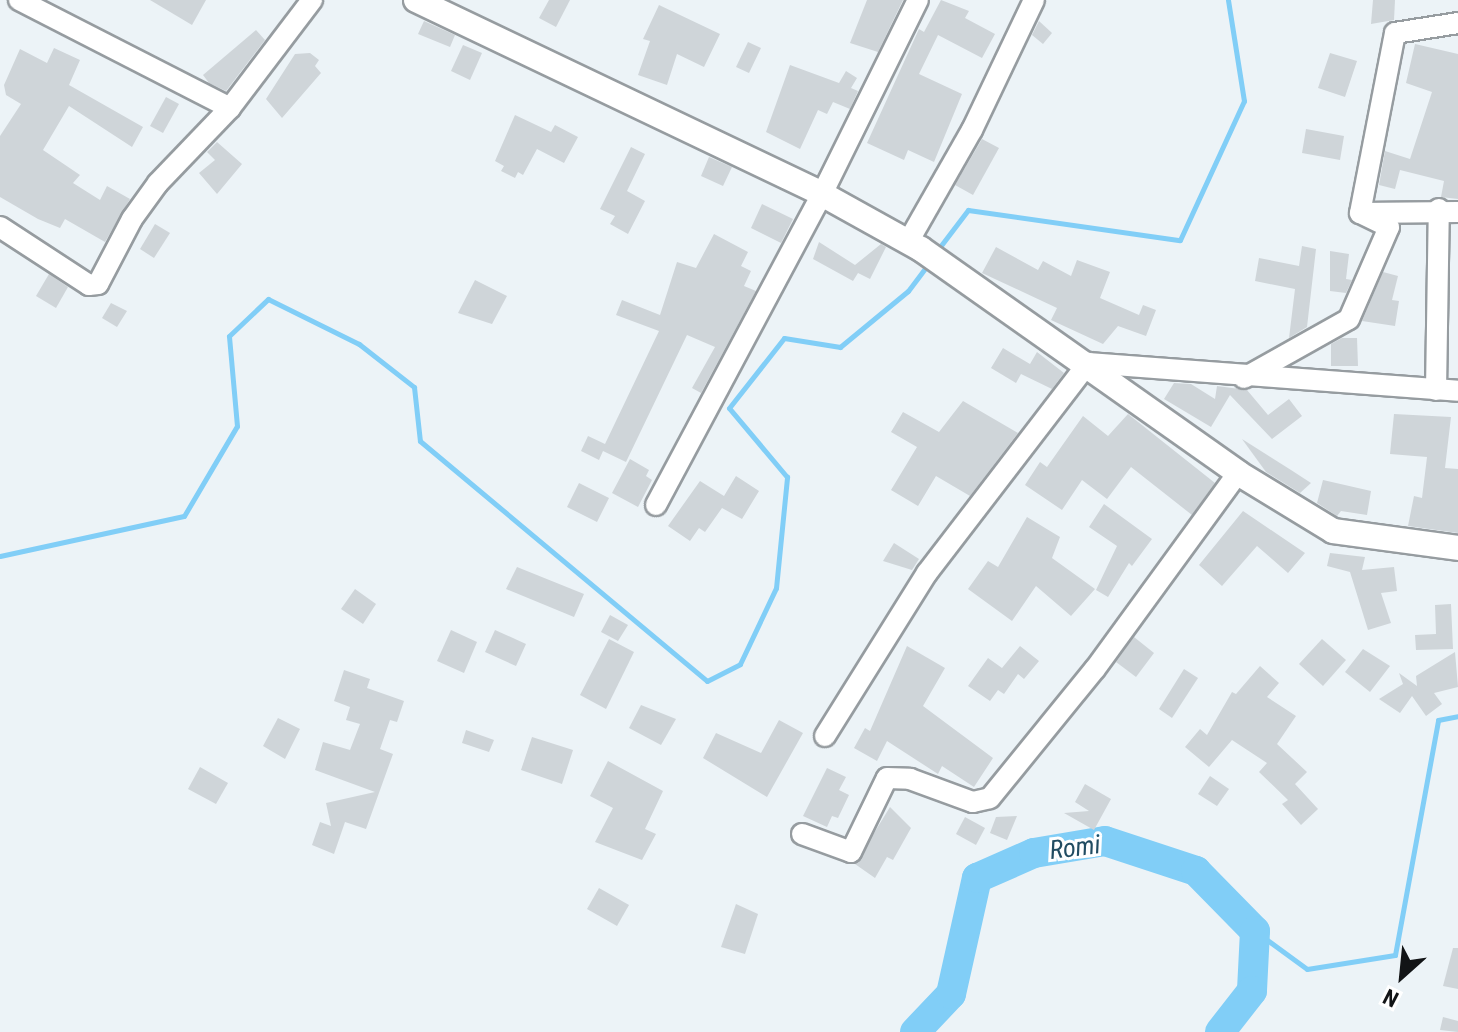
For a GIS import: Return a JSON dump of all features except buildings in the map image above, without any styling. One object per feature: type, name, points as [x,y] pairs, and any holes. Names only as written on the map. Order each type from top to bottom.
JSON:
[{"type":"street","points":[[19,0],[230,108]]},
{"type":"street","points":[[0,227],[89,285],[98,284],[132,219],[158,183],[230,108],[312,0]]},
{"type":"street","points":[[416,0],[822,194],[914,245],[1088,363],[1238,473],[1333,531],[1458,548]]},
{"type":"street","points":[[656,505],[822,194],[918,0]]},
{"type":"street","points":[[914,245],[1034,0]]},
{"type":"street","points":[[1360,213],[1395,33],[1458,23]]},
{"type":"street","points":[[1360,213],[1449,211],[1436,390]]},
{"type":"street","points":[[1244,378],[1349,319],[1389,227],[1360,213]]},
{"type":"street","points":[[1088,363],[1244,378],[1458,391]]},
{"type":"street","points":[[825,736],[927,573],[1088,363]]},
{"type":"street","points":[[802,834],[851,852],[887,778],[910,779],[973,802],[990,798],[1095,669],[1238,473]]},
{"type":"waterway","points":[[936,252],[968,210],[1180,240],[1244,101],[1228,0]]},
{"type":"waterway","points":[[0,556],[184,516],[237,426],[229,336],[268,299],[359,344],[414,387],[420,441],[707,681],[740,664],[776,588],[787,477],[729,408],[784,338],[840,347],[908,291],[928,264]]},
{"type":"waterway","points":[[1255,931],[1307,969],[1395,955],[1438,720],[1458,716]]},
{"type":"waterway","name":"Romi","points":[[915,1032],[951,994],[977,878],[1034,853],[1105,841],[1196,871],[1255,931],[1252,991],[1220,1032]]}]
